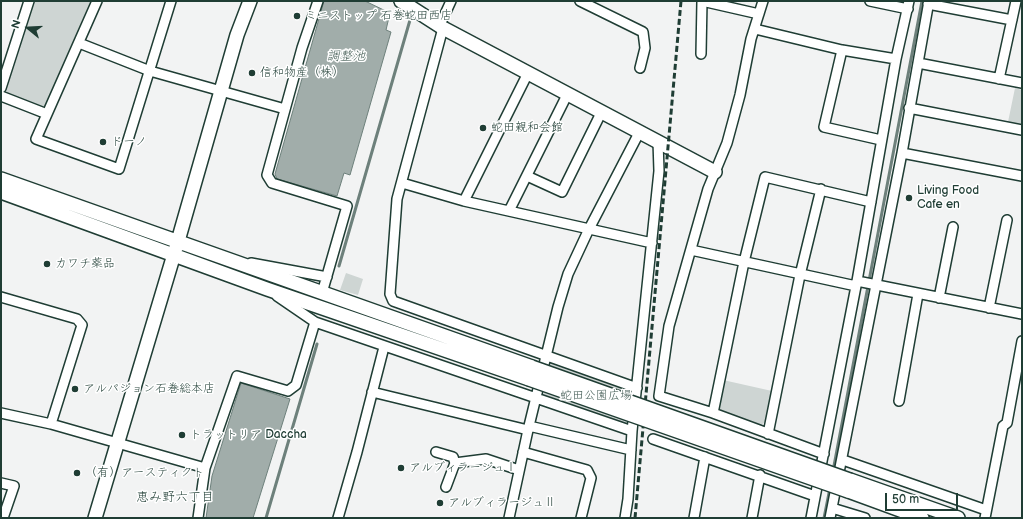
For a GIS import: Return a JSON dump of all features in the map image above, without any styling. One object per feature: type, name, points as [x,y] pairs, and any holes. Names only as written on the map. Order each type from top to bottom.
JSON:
[{"type":"street","points":[[1,88],[29,1]]},
{"type":"street","points":[[97,1],[36,139],[119,169],[170,1]]},
{"type":"street","points":[[95,518],[174,255],[220,91],[237,35],[250,1]]},
{"type":"street","points":[[318,1],[285,109],[267,175],[268,180],[272,183],[347,206],[322,293]]},
{"type":"street","points":[[401,1],[442,27],[715,172]]},
{"type":"street","points":[[451,1],[442,27],[397,199],[392,250],[390,294],[393,301],[637,388]]},
{"type":"street","points":[[580,1],[643,32],[645,48],[640,68]]},
{"type":"street","points":[[701,54],[702,1],[759,14]]},
{"type":"street","points":[[763,1],[754,29],[740,95],[727,143],[708,189],[669,326],[659,396],[713,413],[824,454]]},
{"type":"street","points":[[830,518],[842,460],[864,283],[871,202],[896,59],[908,5],[870,1]]},
{"type":"street","points":[[999,79],[1016,1]]},
{"type":"street","points":[[811,518],[824,454],[864,283],[902,153],[929,2],[1012,20]]},
{"type":"street","points":[[754,29],[842,50],[896,59]]},
{"type":"street","points":[[79,43],[150,71],[285,109]]},
{"type":"street","points":[[842,50],[824,127],[881,140]]},
{"type":"street","points":[[918,63],[1022,83]]},
{"type":"street","points":[[464,201],[528,73]]},
{"type":"street","points":[[509,211],[568,94]]},
{"type":"street","points":[[1,96],[47,114]]},
{"type":"street","points":[[909,108],[1022,130]]},
{"type":"street","points":[[527,176],[562,192],[602,111]]},
{"type":"street","points":[[509,518],[546,356],[568,274],[589,229],[640,131]]},
{"type":"street","points":[[625,518],[628,499],[632,431],[659,171],[658,142]]},
{"type":"street","points":[[902,153],[1022,176]]},
{"type":"street","points":[[713,413],[744,262],[765,178],[821,189],[871,202]]},
{"type":"street","points":[[1,179],[226,258],[531,373],[849,486],[958,518]]},
{"type":"street","points":[[402,183],[464,201],[652,243]]},
{"type":"street","points":[[768,434],[800,275],[821,189]]},
{"type":"street","points":[[1,192],[267,289],[531,373]]},
{"type":"street","points":[[989,308],[1007,220]]},
{"type":"street","points":[[938,298],[953,227]]},
{"type":"street","points":[[691,250],[800,275],[864,283],[1022,314]]},
{"type":"street","points":[[226,258],[327,277]]},
{"type":"street","points":[[267,289],[315,322],[384,347],[632,431]]},
{"type":"street","points":[[899,401],[918,294]]},
{"type":"street","points":[[1,297],[76,319],[82,325],[51,424]]},
{"type":"street","points":[[198,518],[205,468],[238,376],[288,391],[296,385],[315,322]]},
{"type":"street","points":[[842,460],[986,514],[1003,426],[1007,423],[1022,341]]},
{"type":"street","points":[[338,518],[384,347]]},
{"type":"street","points":[[372,392],[631,450]]},
{"type":"street","points":[[1,413],[51,424],[205,468]]},
{"type":"street","points":[[653,439],[760,475],[815,496]]},
{"type":"street","points":[[436,452],[453,457],[455,463],[446,487]]},
{"type":"street","points":[[523,452],[587,470],[591,478],[581,518]]},
{"type":"street","points":[[694,518],[705,456]]},
{"type":"street","points":[[455,463],[486,459],[519,470]]},
{"type":"street","points":[[752,518],[760,475]]},
{"type":"street","points":[[1,483],[14,486],[3,518]]},
{"type":"street","points":[[849,486],[922,518]]},
{"type":"street","points":[[832,508],[865,518]]},
{"type":"green space","points":[[34,1],[91,1],[46,105],[41,108],[9,97],[5,89]]},
{"type":"green space","points":[[1015,88],[1022,90],[1022,125],[1008,122]]},
{"type":"green space","points":[[346,273],[363,279],[358,295],[340,290]]},
{"type":"green space","name":"蛇田公園広場","points":[[551,362],[633,390],[627,426],[543,396]]},
{"type":"green space","points":[[723,380],[772,391],[765,422],[759,427],[721,412],[718,406]]},
{"type":"water","name":"調整池","points":[[324,1],[365,1],[390,13],[386,30],[391,32],[350,175],[344,173],[337,196],[277,179],[275,174]]},
{"type":"water","points":[[241,383],[290,399],[253,518],[206,518],[212,476]]},
{"type":"waterway","points":[[833,471],[922,1]]},
{"type":"waterway","points":[[339,266],[410,20]]},
{"type":"waterway","points":[[266,518],[317,344]]},
{"type":"waterway","points":[[824,518],[830,488]]},
{"type":"railway","points":[[635,518],[681,1]]},
{"type":"place","name":"ミニストップ 石巻蛇田西店","points":[[297,16]]},
{"type":"place","name":"信和物産（株）","points":[[252,73]]},
{"type":"place","name":"蛇田親和会館","points":[[483,128]]},
{"type":"place","name":"ドーノ","points":[[103,142]]},
{"type":"place","name":"Living Food Cafe en","points":[[909,198]]},
{"type":"place","name":"カワチ薬品","points":[[47,264]]},
{"type":"place","name":"アルパジョン石巻総本店","points":[[75,389]]},
{"type":"place","name":"トラットリア Daccha","points":[[182,435]]},
{"type":"place","name":"アルブィラージュⅠ","points":[[401,468]]},
{"type":"place","name":"（有）アースティクト","points":[[77,473]]},
{"type":"place","name":"アルブィラージュⅡ","points":[[440,503]]},
{"type":"district","name":"恵み野六丁目","points":[[175,498]]}]
